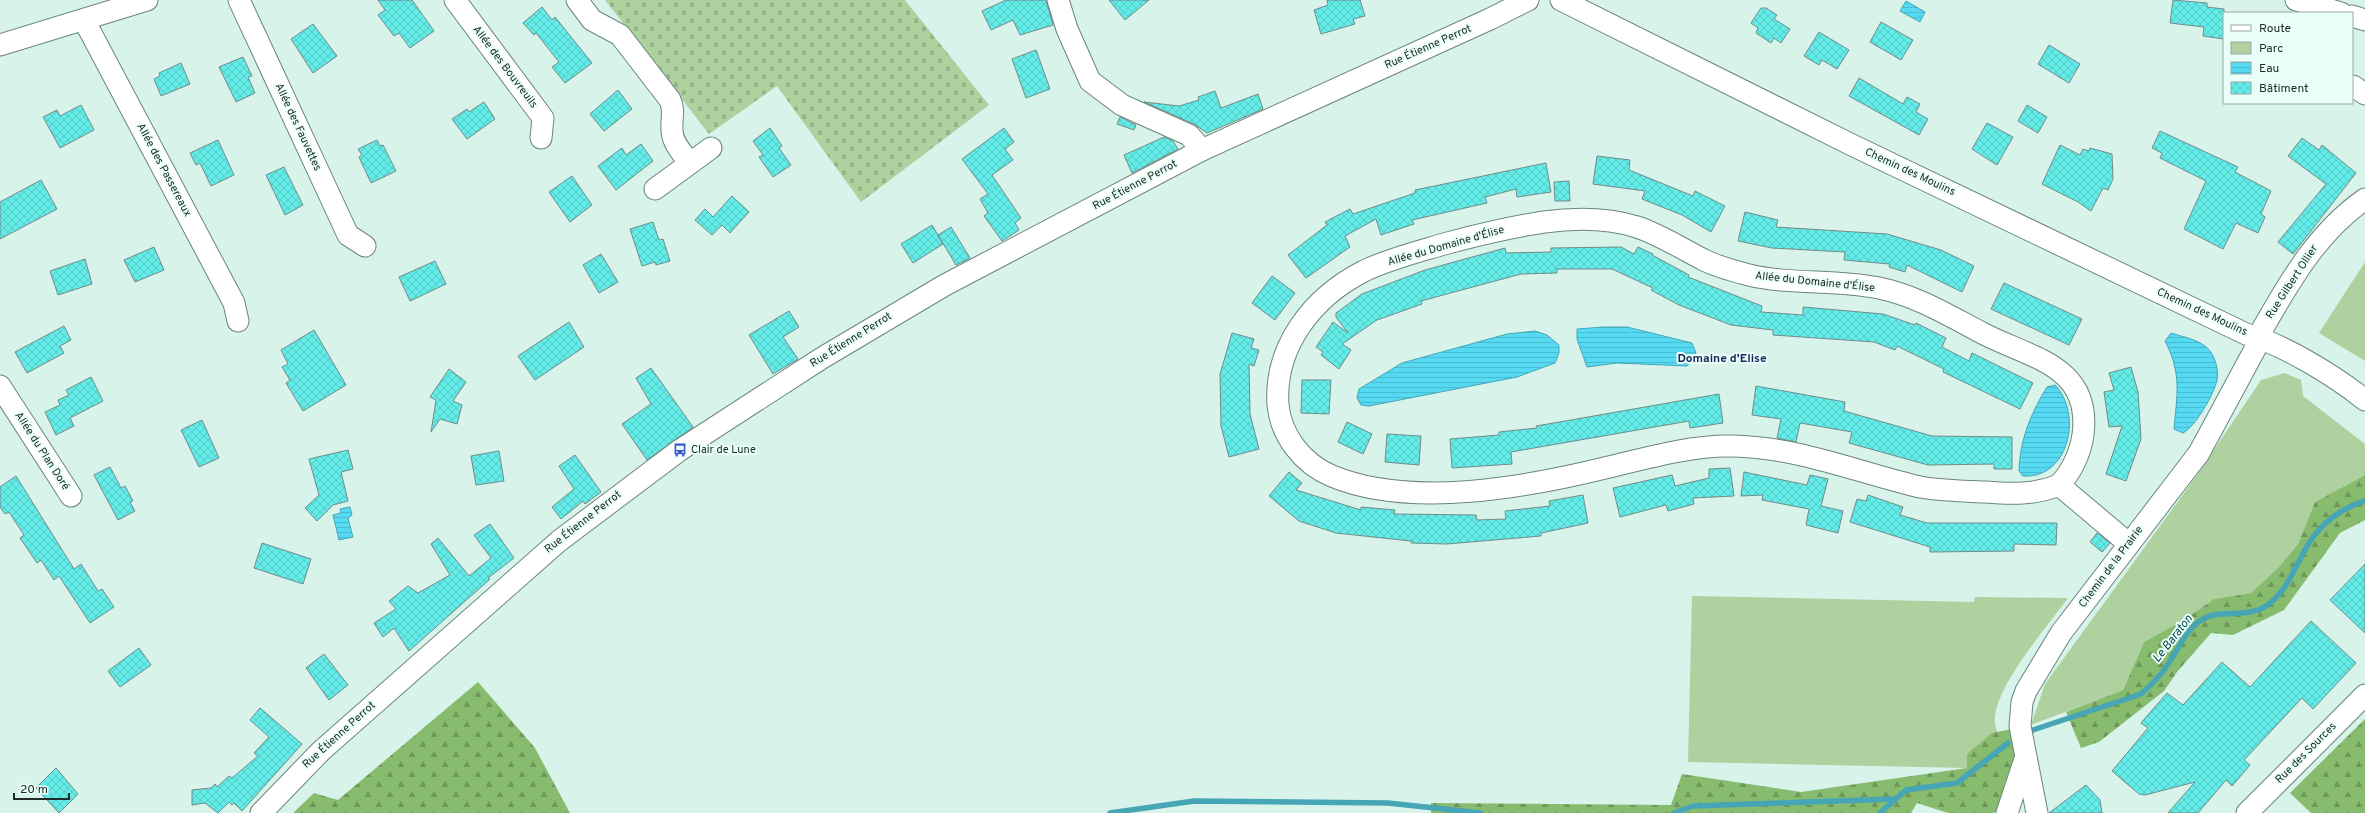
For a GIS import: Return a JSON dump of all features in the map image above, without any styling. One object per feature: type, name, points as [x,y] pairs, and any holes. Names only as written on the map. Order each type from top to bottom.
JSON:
[{"type":"street","points":[[0,45],[147,0]]},
{"type":"street","name":"Allée des Fauvettes","points":[[239,0],[348,235],[365,246]]},
{"type":"street","name":"Allée des Bouvreuils","points":[[455,0],[543,118],[541,138]]},
{"type":"street","points":[[577,0],[598,24],[620,35],[670,100],[673,107],[672,131],[674,140],[690,163]]},
{"type":"street","points":[[1058,0],[1067,29],[1090,81],[1122,105],[1189,135],[1202,150]]},
{"type":"street","name":"Rue Étienne Perrot","points":[[261,813],[311,760],[521,572],[605,504],[680,450],[886,319],[1202,150],[1303,102],[1490,19],[1528,0]]},
{"type":"street","name":"Chemin des Moulins","points":[[1561,0],[1852,145],[2246,334],[2262,338],[2336,380],[2365,400]]},
{"type":"street","points":[[2296,0],[2338,12]]},
{"type":"street","points":[[2353,16],[2365,20]]},
{"type":"street","name":"Allée des Passereaux","points":[[84,20],[234,303],[238,321]]},
{"type":"street","points":[[655,189],[711,148]]},
{"type":"street","name":"Rue Gilbert Ollier","points":[[2262,338],[2263,328],[2310,251],[2326,232],[2365,199]]},
{"type":"street","name":"Allée du Domaine d'Élise","points":[[1572,219],[1598,220],[1635,226],[1709,262],[1755,276],[1853,284],[1897,292],[1922,302],[2008,346],[2051,364],[2072,383],[2080,397],[2084,412],[2081,446],[2073,466],[2059,485],[2045,491],[2016,494],[1936,490],[1799,453],[1776,449],[1721,446],[1647,458],[1529,484],[1443,492],[1417,492],[1368,487],[1329,475],[1315,467],[1302,456],[1282,427],[1279,412],[1279,382],[1285,351],[1297,330],[1329,294],[1364,271],[1414,253],[1510,228],[1572,219]]},
{"type":"street","name":"Chemin de la Prairie","points":[[2036,813],[2020,726],[2022,702],[2026,691],[2061,633],[2199,453],[2262,338]]},
{"type":"street","name":"Allée du Plan Doré","points":[[0,386],[71,496]]},
{"type":"street","points":[[2059,485],[2128,544]]},
{"type":"street","name":"Rue des Sources","points":[[2247,813],[2365,695]]},
{"type":"street","points":[[2007,813],[2026,755]]},
{"type":"green space","points":[[605,0],[905,0],[989,105],[861,202],[777,86],[709,134]]},
{"type":"green space","points":[[2365,262],[2365,361],[2319,333]]},
{"type":"green space","points":[[2285,373],[2301,380],[2303,396],[2365,444],[2365,475],[2315,502],[2298,544],[2279,567],[2251,593],[2214,599],[2182,621],[2144,642],[2123,690],[2031,725],[2045,684],[2195,478],[2261,380]]},
{"type":"green space","points":[[2365,475],[2365,520],[2340,533],[2284,610],[2233,635],[2211,633],[2177,672],[2164,691],[2099,742],[2081,748],[2066,712],[2123,690],[2144,642],[2182,621],[2214,599],[2251,593],[2279,567],[2298,544],[2315,502]]},
{"type":"green space","points":[[1692,596],[1974,602],[1975,597],[2068,598],[2036,639],[2014,672],[1998,703],[1995,719],[1997,732],[1992,733],[1967,768],[1688,762]]},
{"type":"green space","points":[[478,682],[535,748],[570,813],[293,813],[314,793],[338,800]]},
{"type":"green space","points":[[2365,719],[2365,813],[2311,813],[2290,793]]},
{"type":"green space","points":[[2012,729],[2015,758],[2004,785],[1999,811],[1993,813],[1948,813],[1917,803],[1911,813],[1431,813],[1431,803],[1671,805],[1682,774],[1801,792],[1967,768],[1967,754],[1992,733]]},
{"type":"water","points":[[1906,1],[1925,12],[1920,22],[1900,11]]},
{"type":"water","points":[[1627,327],[1692,343],[1696,353],[1687,366],[1617,363],[1587,367],[1577,339],[1577,329]]},
{"type":"water","points":[[1535,331],[1547,335],[1559,345],[1559,353],[1555,363],[1517,377],[1369,406],[1361,405],[1357,398],[1359,389],[1402,363],[1507,334]]},
{"type":"water","points":[[2171,333],[2192,339],[2207,347],[2217,368],[2217,380],[2208,401],[2199,417],[2183,433],[2174,429],[2177,394],[2176,374],[2174,364],[2165,341]]},
{"type":"water","points":[[2055,385],[2064,397],[2068,412],[2069,427],[2067,442],[2061,456],[2051,467],[2039,474],[2023,476],[2019,471],[2027,427],[2047,387]]},
{"type":"water","points":[[350,507],[352,515],[348,518],[353,537],[339,540],[333,515],[341,513],[340,509]]},
{"type":"building","points":[[378,0],[412,0],[434,31],[410,48],[399,33],[394,36],[378,15],[385,10]]},
{"type":"building","points":[[1006,0],[1046,0],[1053,25],[1020,35],[1013,20],[991,30],[982,11]]},
{"type":"building","points":[[1109,0],[1149,0],[1125,20]]},
{"type":"building","points":[[1327,0],[1360,0],[1365,16],[1353,19],[1355,24],[1321,34],[1314,10],[1328,5]]},
{"type":"building","points":[[2173,0],[2207,3],[2207,7],[2224,9],[2223,39],[2203,36],[2204,27],[2170,23]]},
{"type":"building","points":[[542,7],[552,20],[555,17],[592,63],[565,83],[552,67],[559,62],[536,33],[534,35],[523,23]]},
{"type":"building","points":[[1761,8],[1766,8],[1777,15],[1774,19],[1790,29],[1781,43],[1774,38],[1771,43],[1756,33],[1758,28],[1751,23]]},
{"type":"building","points":[[1881,22],[1913,40],[1901,60],[1870,42]]},
{"type":"building","points":[[313,24],[337,56],[313,73],[291,39]]},
{"type":"building","points":[[1819,32],[1849,50],[1837,69],[1822,60],[1819,65],[1804,56]]},
{"type":"building","points":[[2049,45],[2080,64],[2069,83],[2038,64]]},
{"type":"building","points":[[1036,50],[1050,89],[1026,98],[1012,59]]},
{"type":"building","points":[[243,57],[252,76],[248,77],[255,93],[236,102],[219,67]]},
{"type":"building","points":[[181,63],[190,84],[161,96],[154,79],[160,76],[159,73]]},
{"type":"building","points":[[1859,78],[1903,104],[1907,97],[1920,104],[1916,112],[1928,119],[1919,135],[1849,96]]},
{"type":"building","points":[[618,90],[632,109],[604,131],[590,114]]},
{"type":"building","points":[[1215,91],[1221,108],[1258,94],[1263,109],[1207,133],[1194,124],[1144,102],[1179,106],[1199,100],[1198,97]]},
{"type":"building","points":[[484,102],[495,119],[467,139],[452,119],[467,109],[469,112]]},
{"type":"building","points":[[81,105],[94,130],[60,148],[43,117],[57,110],[60,116]]},
{"type":"building","points":[[2027,105],[2047,117],[2038,133],[2018,121]]},
{"type":"building","points":[[1120,117],[1136,125],[1134,130],[1117,124]]},
{"type":"building","points":[[1987,123],[2013,137],[1997,165],[1972,149]]},
{"type":"building","points":[[770,128],[782,146],[779,148],[791,165],[773,177],[759,157],[763,155],[753,141]]},
{"type":"building","points":[[1004,128],[1014,142],[1005,149],[1013,160],[992,175],[1021,218],[1015,223],[1019,230],[1002,241],[984,216],[988,213],[980,199],[988,194],[962,159]]},
{"type":"building","points":[[2160,131],[2238,167],[2235,172],[2271,191],[2261,214],[2265,217],[2258,233],[2236,223],[2223,249],[2184,229],[2206,181],[2160,158],[2162,153],[2152,148]]},
{"type":"building","points":[[1164,137],[1173,141],[1178,149],[1132,173],[1124,155]]},
{"type":"building","points":[[2302,138],[2319,150],[2322,145],[2356,173],[2293,254],[2278,242],[2326,184],[2288,156]]},
{"type":"building","points":[[218,140],[234,175],[211,186],[200,163],[196,165],[190,153]]},
{"type":"building","points":[[377,140],[380,146],[383,145],[396,171],[371,183],[359,157],[362,155],[358,149]]},
{"type":"building","points":[[641,144],[653,161],[616,190],[598,166],[622,148],[626,155]]},
{"type":"building","points":[[2060,145],[2080,155],[2083,149],[2089,151],[2090,148],[2112,154],[2113,179],[2108,190],[2103,188],[2091,211],[2078,202],[2042,184]]},
{"type":"building","points":[[1597,156],[1630,160],[1629,170],[1693,196],[1695,191],[1725,206],[1711,232],[1682,215],[1642,199],[1645,191],[1593,184]]},
{"type":"building","points":[[1546,163],[1551,192],[1517,197],[1516,189],[1485,197],[1487,203],[1412,220],[1414,224],[1381,235],[1376,219],[1345,236],[1350,247],[1306,278],[1288,255],[1327,225],[1325,222],[1350,209],[1353,214],[1415,193],[1415,190]]},
{"type":"building","points":[[284,167],[303,205],[285,215],[266,175]]},
{"type":"building","points":[[572,176],[592,205],[570,222],[549,192]]},
{"type":"building","points":[[41,180],[57,209],[0,239],[0,202]]},
{"type":"building","points":[[1569,181],[1570,201],[1555,201],[1554,182]]},
{"type":"building","points":[[732,196],[749,212],[730,233],[722,225],[712,235],[695,220],[705,209],[713,217]]},
{"type":"building","points":[[1745,212],[1778,220],[1776,227],[1887,234],[1941,250],[1974,266],[1962,292],[1907,265],[1905,272],[1889,267],[1890,264],[1844,260],[1845,252],[1772,248],[1738,241]]},
{"type":"building","points":[[653,222],[659,240],[663,239],[670,261],[656,265],[655,262],[642,266],[630,229]]},
{"type":"building","points":[[932,225],[943,244],[913,263],[901,244]]},
{"type":"building","points":[[951,227],[970,258],[956,265],[938,235]]},
{"type":"building","points":[[154,247],[164,270],[135,282],[124,260]]},
{"type":"building","points":[[1621,247],[1634,254],[1638,247],[1689,275],[1688,277],[1762,306],[1761,312],[1803,315],[1803,307],[1883,314],[1915,325],[1916,323],[1946,338],[1942,347],[1969,361],[1972,353],[2033,383],[2020,409],[1943,372],[1944,369],[1897,346],[1895,350],[1874,342],[1773,335],[1773,330],[1731,325],[1679,305],[1651,290],[1653,288],[1612,269],[1557,269],[1557,273],[1521,274],[1421,301],[1422,304],[1377,320],[1342,344],[1351,350],[1339,369],[1321,355],[1323,352],[1316,347],[1333,322],[1348,333],[1336,317],[1336,313],[1362,294],[1425,270],[1505,248],[1506,253],[1551,252],[1551,248]]},
{"type":"building","points":[[601,254],[618,282],[599,293],[583,265]]},
{"type":"building","points":[[85,259],[92,284],[58,295],[50,271]]},
{"type":"building","points":[[435,261],[446,284],[410,301],[399,277]]},
{"type":"building","points":[[1272,276],[1295,293],[1275,320],[1252,303]]},
{"type":"building","points":[[2004,283],[2082,319],[2069,345],[1991,309]]},
{"type":"building","points":[[789,311],[799,327],[783,337],[798,359],[773,374],[749,335]]},
{"type":"building","points":[[569,322],[584,347],[535,380],[518,356]]},
{"type":"building","points":[[64,326],[71,340],[60,346],[64,353],[27,373],[15,352]]},
{"type":"building","points":[[314,330],[346,385],[303,411],[286,383],[290,380],[282,367],[288,364],[281,350]]},
{"type":"building","points":[[1232,333],[1254,339],[1251,348],[1259,350],[1254,366],[1249,364],[1250,414],[1259,449],[1229,457],[1221,426],[1220,374]]},
{"type":"building","points":[[2131,367],[2138,392],[2141,439],[2126,481],[2106,474],[2122,426],[2109,427],[2104,392],[2114,390],[2109,373]]},
{"type":"building","points":[[651,368],[693,427],[647,460],[622,424],[651,404],[636,378]]},
{"type":"building","points":[[449,369],[466,382],[453,401],[462,405],[457,424],[440,419],[431,432],[436,400],[430,397]]},
{"type":"building","points":[[91,377],[103,401],[70,418],[74,426],[56,435],[45,412],[60,405],[58,400],[69,395],[66,390]]},
{"type":"building","points":[[1302,380],[1331,380],[1329,414],[1301,413]]},
{"type":"building","points":[[1756,386],[1845,402],[1844,411],[1932,436],[2012,437],[2012,469],[1994,469],[1994,464],[1928,465],[1849,443],[1852,432],[1800,423],[1796,442],[1777,438],[1781,419],[1752,415]]},
{"type":"building","points":[[1719,394],[1723,423],[1690,428],[1689,421],[1511,452],[1512,464],[1452,468],[1450,439],[1499,435],[1499,432],[1537,428],[1536,426]]},
{"type":"building","points":[[202,420],[219,458],[199,467],[181,430]]},
{"type":"building","points":[[1347,422],[1372,434],[1363,454],[1338,442]]},
{"type":"building","points":[[1387,434],[1421,436],[1419,465],[1385,462]]},
{"type":"building","points":[[348,450],[353,469],[341,472],[348,501],[333,505],[317,521],[305,508],[319,495],[309,459]]},
{"type":"building","points":[[499,451],[504,481],[476,485],[471,456]]},
{"type":"building","points":[[575,455],[601,492],[585,504],[583,501],[561,519],[552,507],[574,489],[559,466]]},
{"type":"building","points":[[110,467],[121,488],[125,486],[133,501],[130,502],[135,511],[118,520],[94,475]]},
{"type":"building","points":[[1730,468],[1734,496],[1693,498],[1694,504],[1668,511],[1666,505],[1620,517],[1613,488],[1672,475],[1675,486],[1709,478],[1709,469]]},
{"type":"building","points":[[1289,472],[1302,483],[1296,490],[1361,510],[1361,507],[1395,510],[1394,514],[1476,515],[1477,520],[1506,519],[1505,511],[1550,506],[1549,501],[1583,495],[1588,523],[1541,533],[1541,536],[1447,544],[1411,543],[1411,541],[1336,533],[1299,521],[1269,496]]},
{"type":"building","points":[[1744,472],[1807,485],[1810,475],[1828,479],[1821,506],[1843,511],[1838,533],[1806,525],[1809,509],[1762,500],[1763,495],[1741,496]]},
{"type":"building","points":[[16,476],[74,569],[81,564],[98,591],[102,589],[114,607],[90,623],[59,576],[54,580],[41,560],[37,563],[20,538],[24,535],[9,512],[5,514],[0,507],[0,487]]},
{"type":"building","points":[[1868,495],[1903,507],[1900,515],[1927,523],[2057,523],[2056,545],[2014,544],[2014,551],[1930,552],[1930,547],[1850,522],[1857,499],[1866,501]]},
{"type":"building","points":[[490,524],[514,558],[488,578],[490,579],[409,651],[394,628],[383,637],[374,623],[396,609],[389,601],[408,586],[418,593],[450,575],[431,544],[438,538],[469,576],[491,558],[474,535]]},
{"type":"building","points":[[2097,533],[2110,543],[2102,552],[2090,542]]},
{"type":"building","points":[[262,543],[311,559],[303,584],[254,568]]},
{"type":"building","points":[[2365,564],[2365,633],[2330,600]]},
{"type":"building","points":[[2311,621],[2356,663],[2313,709],[2302,698],[2244,760],[2250,765],[2232,786],[2226,780],[2198,813],[2168,813],[2195,782],[2145,795],[2139,794],[2112,771],[2148,728],[2141,723],[2167,693],[2183,705],[2222,662],[2250,687]]},
{"type":"building","points":[[139,648],[151,665],[120,687],[108,671]]},
{"type":"building","points":[[324,654],[348,685],[329,700],[306,668]]},
{"type":"building","points":[[260,708],[302,744],[242,811],[234,803],[232,805],[229,802],[218,813],[205,803],[192,805],[192,790],[211,788],[215,784],[217,787],[229,776],[232,778],[258,756],[254,753],[269,737],[250,720]]},
{"type":"building","points":[[56,768],[78,794],[59,813],[36,788]]},
{"type":"building","points":[[2086,785],[2100,800],[2102,813],[2049,813]]},
{"type":"waterway","name":"Le Baraton","points":[[2033,730],[2141,694],[2163,671],[2182,641],[2197,623],[2203,619],[2219,614],[2245,613],[2254,611],[2270,603],[2284,588],[2307,545],[2318,531],[2336,515],[2365,501]]},
{"type":"waterway","name":"Le Baraton","points":[[1880,813],[1906,790],[1957,783],[2008,743]]},
{"type":"waterway","points":[[1674,813],[1693,806],[1894,799]]},
{"type":"waterway","points":[[1110,813],[1194,801],[1388,803],[1481,813]]},
{"type":"place","name":"Clair de Lune","points":[[680,450]]},
{"type":"district","name":"Domaine d'Elise","points":[[1722,359]]}]
